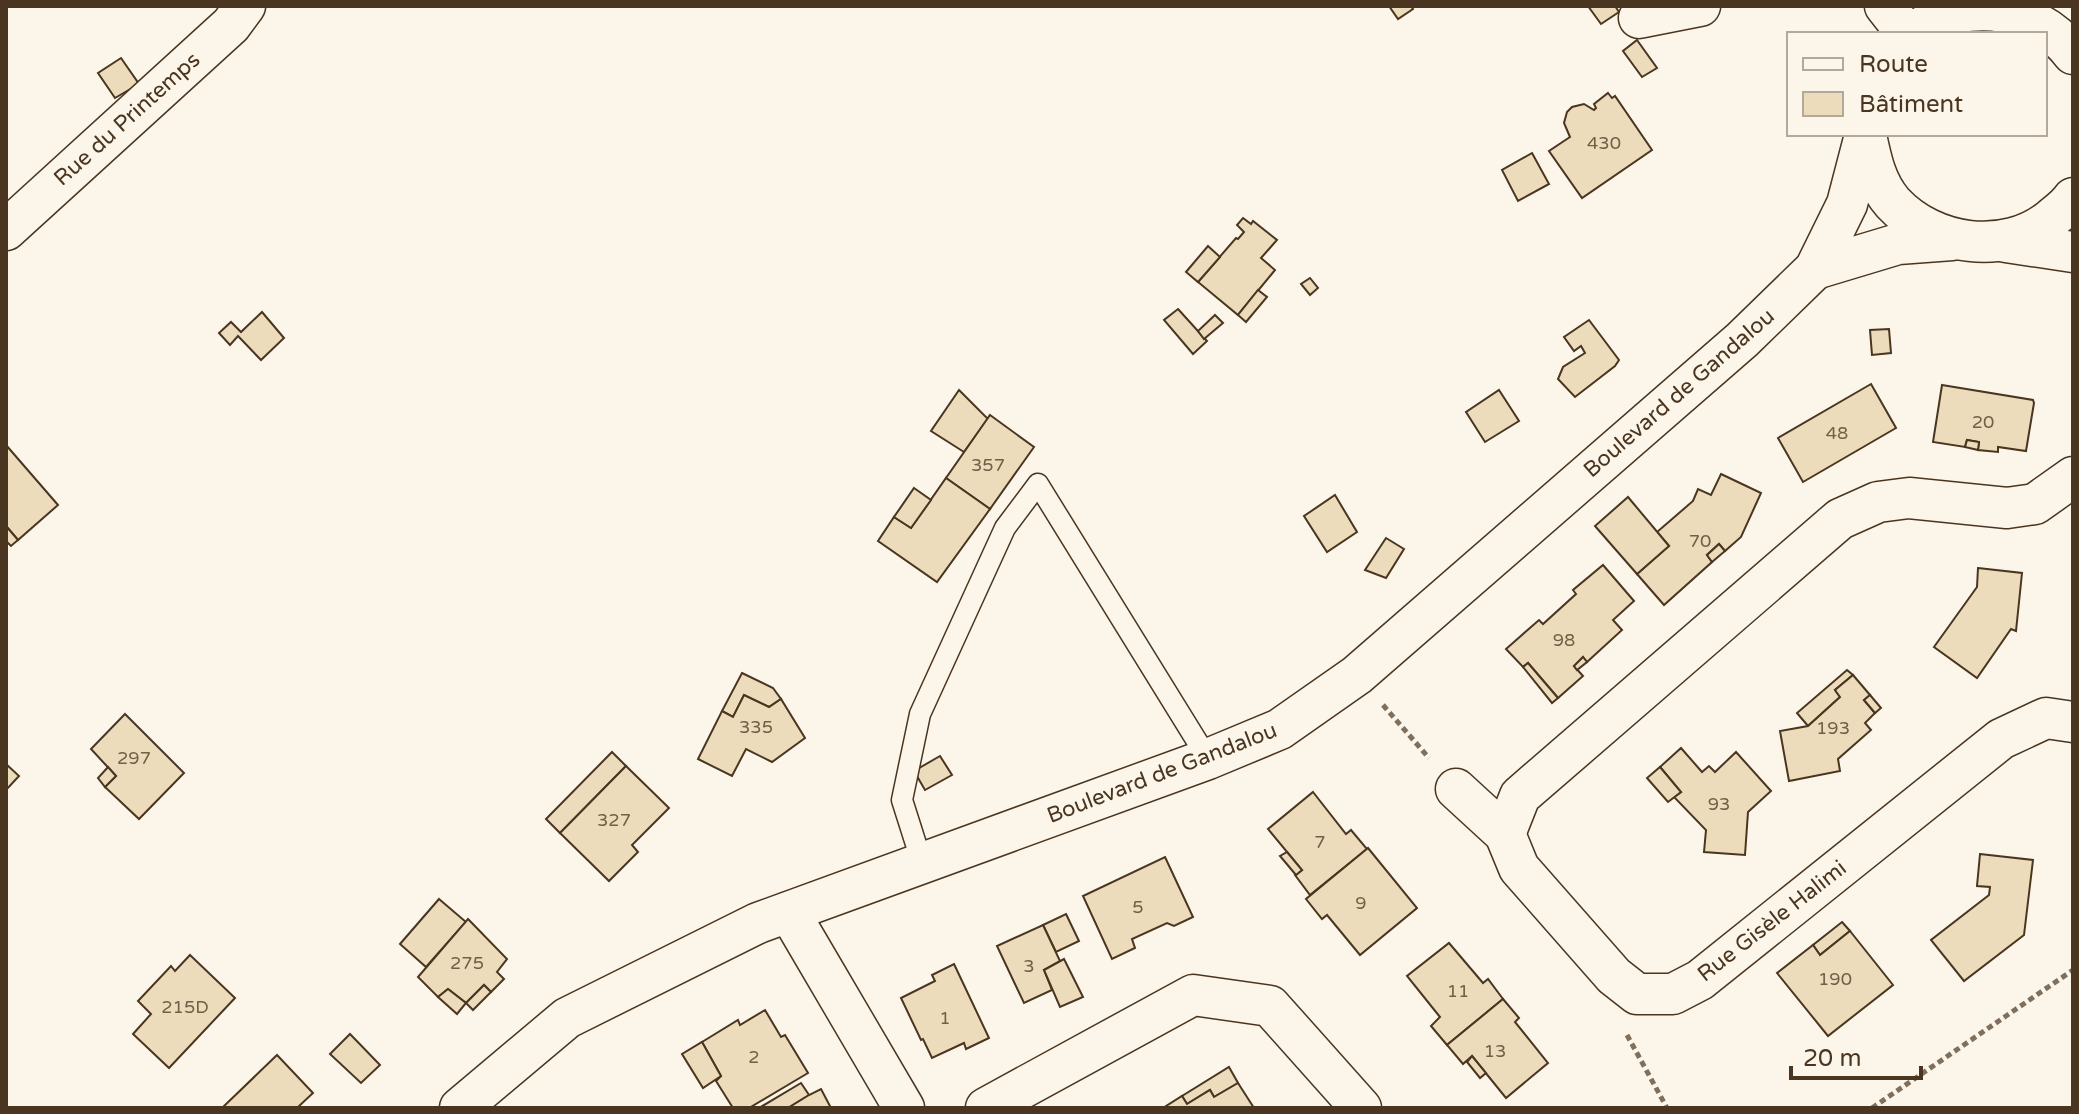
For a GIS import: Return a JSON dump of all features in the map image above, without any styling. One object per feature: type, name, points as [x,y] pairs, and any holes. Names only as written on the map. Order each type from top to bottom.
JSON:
[{"type":"street","name":"Rue du Printemps","points":[[6,230],[231,25],[245,6]]},
{"type":"street","points":[[1639,18],[1700,6]]},
{"type":"street","points":[[1885,6],[1907,32]]},
{"type":"street","points":[[1912,32],[1940,16],[1977,9],[2020,10],[2065,43],[2073,54]]},
{"type":"street","points":[[1866,136],[1874,171],[1893,202],[1921,226],[1954,240]]},
{"type":"street","name":"Boulevard de Gandalou","points":[[460,1108],[567,1018],[758,923],[1208,759],[1280,729],[1357,675],[1742,340],[1815,269],[1847,204],[1866,136]]},
{"type":"street","points":[[2002,242],[2038,229],[2073,198]]},
{"type":"street","name":"Boulevard de Gandalou","points":[[1815,269],[1898,244],[1954,240],[2002,242]]},
{"type":"street","points":[[2002,242],[2073,252]]},
{"type":"street","points":[[1505,834],[1520,796],[1840,519],[1878,502],[1909,498],[2007,508],[2035,504],[2073,477]]},
{"type":"street","name":"Rue Gisèle Halimi","points":[[1637,994],[1673,994],[1700,980],[2001,739],[2046,718],[2073,722]]},
{"type":"street","points":[[1456,789],[1505,834],[1519,868],[1614,976],[1637,994]]},
{"type":"street","points":[[789,912],[904,1108]]},
{"type":"street","points":[[986,1108],[1193,995],[1270,1006],[1361,1108]]},
{"type":"lane","points":[[922,863],[902,800],[920,714],[1005,528],[1038,484],[1208,759]]},
{"type":"path","points":[[1357,675],[1456,789]]},
{"type":"path","points":[[1872,1108],[2073,970]]},
{"type":"path","points":[[1637,994],[1621,1024],[1667,1108]]},
{"type":"building","points":[[1389,6],[1411,6],[1413,9],[1398,19]]},
{"type":"building","points":[[1588,6],[1615,6],[1619,12],[1601,24]]},
{"type":"building","points":[[1637,40],[1657,68],[1642,77],[1623,51]]},
{"type":"building","points":[[121,58],[139,84],[115,98],[98,73]]},
{"type":"building","points":[[1608,93],[1612,98],[1615,96],[1652,150],[1582,198],[1549,151],[1570,137],[1564,123],[1572,107],[1584,104],[1594,110],[1594,104]]},
{"type":"building","points":[[1532,153],[1549,184],[1518,201],[1502,170]]},
{"type":"building","points":[[1243,218],[1251,224],[1253,221],[1277,240],[1261,258],[1275,270],[1238,315],[1198,282],[1244,232],[1237,225]]},
{"type":"building","points":[[1208,246],[1220,257],[1198,282],[1186,272]]},
{"type":"building","points":[[1310,278],[1318,288],[1310,295],[1301,284]]},
{"type":"building","points":[[1258,290],[1267,297],[1246,322],[1238,315]]},
{"type":"building","points":[[1178,309],[1207,341],[1193,354],[1164,320]]},
{"type":"building","points":[[262,312],[284,338],[261,360],[238,336],[230,345],[219,333],[231,322],[241,332]]},
{"type":"building","points":[[1215,315],[1223,323],[1204,339],[1198,331]]},
{"type":"building","points":[[1589,320],[1619,360],[1575,397],[1558,379],[1563,367],[1585,353],[1581,346],[1574,351],[1564,337]]},
{"type":"building","points":[[1889,329],[1891,353],[1872,355],[1870,330]]},
{"type":"building","points":[[1871,384],[1896,428],[1803,482],[1778,438]]},
{"type":"building","points":[[1942,385],[2033,400],[2026,451],[1998,447],[1998,452],[1978,450],[1979,442],[1967,440],[1965,447],[1933,442]]},
{"type":"building","points":[[959,390],[988,419],[964,452],[931,431]]},
{"type":"building","points":[[1499,390],[1519,421],[1485,442],[1466,412]]},
{"type":"building","points":[[990,415],[1034,447],[990,509],[946,478]]},
{"type":"building","points":[[1967,440],[1979,442],[1978,450],[1965,447]]},
{"type":"building","points":[[6,445],[58,505],[18,540],[6,526]]},
{"type":"building","points":[[1721,474],[1761,493],[1741,537],[1725,551],[1719,544],[1707,555],[1712,562],[1664,605],[1637,574],[1669,546],[1657,532],[1693,501],[1698,489],[1711,495]]},
{"type":"building","points":[[946,478],[990,509],[937,582],[878,541],[894,517],[911,528]]},
{"type":"building","points":[[914,488],[931,500],[911,528],[894,517]]},
{"type":"building","points":[[1335,495],[1357,532],[1327,552],[1304,516]]},
{"type":"building","points":[[1628,497],[1669,546],[1637,574],[1595,526]]},
{"type":"building","points":[[6,526],[18,540],[11,546],[6,541]]},
{"type":"building","points":[[1386,538],[1404,549],[1386,578],[1365,570]]},
{"type":"building","points":[[1719,544],[1725,551],[1712,562],[1707,555]]},
{"type":"building","points":[[1603,565],[1634,601],[1613,620],[1622,630],[1587,662],[1583,657],[1574,666],[1583,676],[1558,698],[1528,663],[1523,667],[1506,649],[1539,620],[1543,624],[1576,594],[1573,590]]},
{"type":"building","points":[[1978,568],[2022,573],[2016,631],[2011,629],[1977,678],[1934,647],[1977,587]]},
{"type":"building","points":[[1583,657],[1587,662],[1577,670],[1574,666]]},
{"type":"building","points":[[1528,663],[1558,698],[1552,703],[1523,667]]},
{"type":"building","points":[[1847,670],[1853,675],[1835,690],[1840,697],[1808,726],[1797,713]]},
{"type":"building","points":[[742,673],[773,688],[781,699],[769,707],[744,695],[733,717],[722,711]]},
{"type":"building","points":[[1853,675],[1870,695],[1864,700],[1875,713],[1865,723],[1871,730],[1838,759],[1840,771],[1789,781],[1780,731],[1808,726],[1840,697],[1835,690]]},
{"type":"building","points":[[744,695],[769,707],[781,699],[805,738],[772,762],[746,749],[732,776],[698,759],[722,711],[733,717]]},
{"type":"building","points":[[1870,695],[1881,708],[1875,713],[1864,700]]},
{"type":"building","points":[[125,714],[184,773],[139,819],[105,787],[116,776],[91,749]]},
{"type":"building","points":[[1681,748],[1702,772],[1709,766],[1715,772],[1736,752],[1771,791],[1748,812],[1745,855],[1704,852],[1706,830],[1674,797],[1681,792],[1660,767]]},
{"type":"building","points":[[612,752],[626,766],[560,833],[546,819]]},
{"type":"building","points":[[940,756],[952,775],[925,790],[914,771]]},
{"type":"building","points":[[6,764],[19,776],[6,790]]},
{"type":"building","points":[[626,766],[669,808],[632,845],[638,852],[609,881],[560,833]]},
{"type":"building","points":[[108,767],[116,776],[105,787],[98,778]]},
{"type":"building","points":[[1660,767],[1681,792],[1668,802],[1647,778]]},
{"type":"building","points":[[1313,792],[1346,834],[1351,830],[1367,849],[1310,895],[1295,875],[1302,870],[1268,829]]},
{"type":"building","points":[[1368,848],[1417,908],[1360,955],[1327,915],[1322,919],[1306,899]]},
{"type":"building","points":[[1287,852],[1302,870],[1296,875],[1280,856]]},
{"type":"building","points":[[1980,854],[2033,860],[2024,935],[1964,981],[1931,940],[1989,895],[1990,887],[1977,886]]},
{"type":"building","points":[[1165,857],[1193,917],[1174,926],[1167,923],[1132,939],[1135,948],[1112,959],[1083,896]]},
{"type":"building","points":[[439,899],[466,922],[426,967],[400,944]]},
{"type":"building","points":[[1066,914],[1079,941],[1056,952],[1043,925]]},
{"type":"building","points":[[468,919],[507,959],[497,972],[504,979],[491,992],[484,985],[466,1003],[448,989],[438,997],[418,977]]},
{"type":"building","points":[[1842,922],[1850,931],[1820,955],[1813,945]]},
{"type":"building","points":[[1043,925],[1060,961],[1044,970],[1052,990],[1024,1003],[997,946]]},
{"type":"building","points":[[1850,931],[1893,985],[1828,1036],[1777,973],[1813,945],[1820,955]]},
{"type":"building","points":[[1449,943],[1483,983],[1488,979],[1503,999],[1447,1045],[1431,1026],[1440,1017],[1407,976]]},
{"type":"building","points":[[190,955],[235,998],[169,1068],[133,1034],[151,1014],[138,1001],[171,966],[175,971]]},
{"type":"building","points":[[1064,959],[1083,997],[1060,1007],[1044,970]]},
{"type":"building","points":[[954,964],[989,1038],[966,1049],[964,1043],[932,1058],[901,998],[935,981],[932,975]]},
{"type":"building","points":[[484,985],[491,992],[473,1010],[466,1003]]},
{"type":"building","points":[[448,989],[466,1003],[457,1014],[438,997]]},
{"type":"building","points":[[1503,999],[1519,1018],[1515,1022],[1548,1063],[1506,1098],[1472,1056],[1463,1064],[1447,1045]]},
{"type":"building","points":[[765,1010],[781,1037],[785,1035],[808,1073],[749,1108],[733,1108],[716,1081],[721,1076],[702,1042],[738,1020],[740,1025]]},
{"type":"building","points":[[350,1034],[380,1065],[361,1083],[330,1054]]},
{"type":"building","points":[[702,1042],[721,1076],[703,1088],[682,1054]]},
{"type":"building","points":[[277,1055],[313,1093],[297,1108],[222,1108]]},
{"type":"building","points":[[1472,1056],[1486,1073],[1480,1078],[1467,1062]]},
{"type":"building","points":[[1229,1067],[1238,1083],[1214,1097],[1210,1090],[1187,1104],[1182,1096]]},
{"type":"building","points":[[801,1083],[809,1095],[788,1108],[759,1108]]},
{"type":"building","points":[[1238,1083],[1254,1108],[1163,1108],[1182,1096],[1187,1104],[1210,1090],[1214,1097]]},
{"type":"building","points":[[821,1089],[831,1108],[788,1108],[809,1095]]}]
